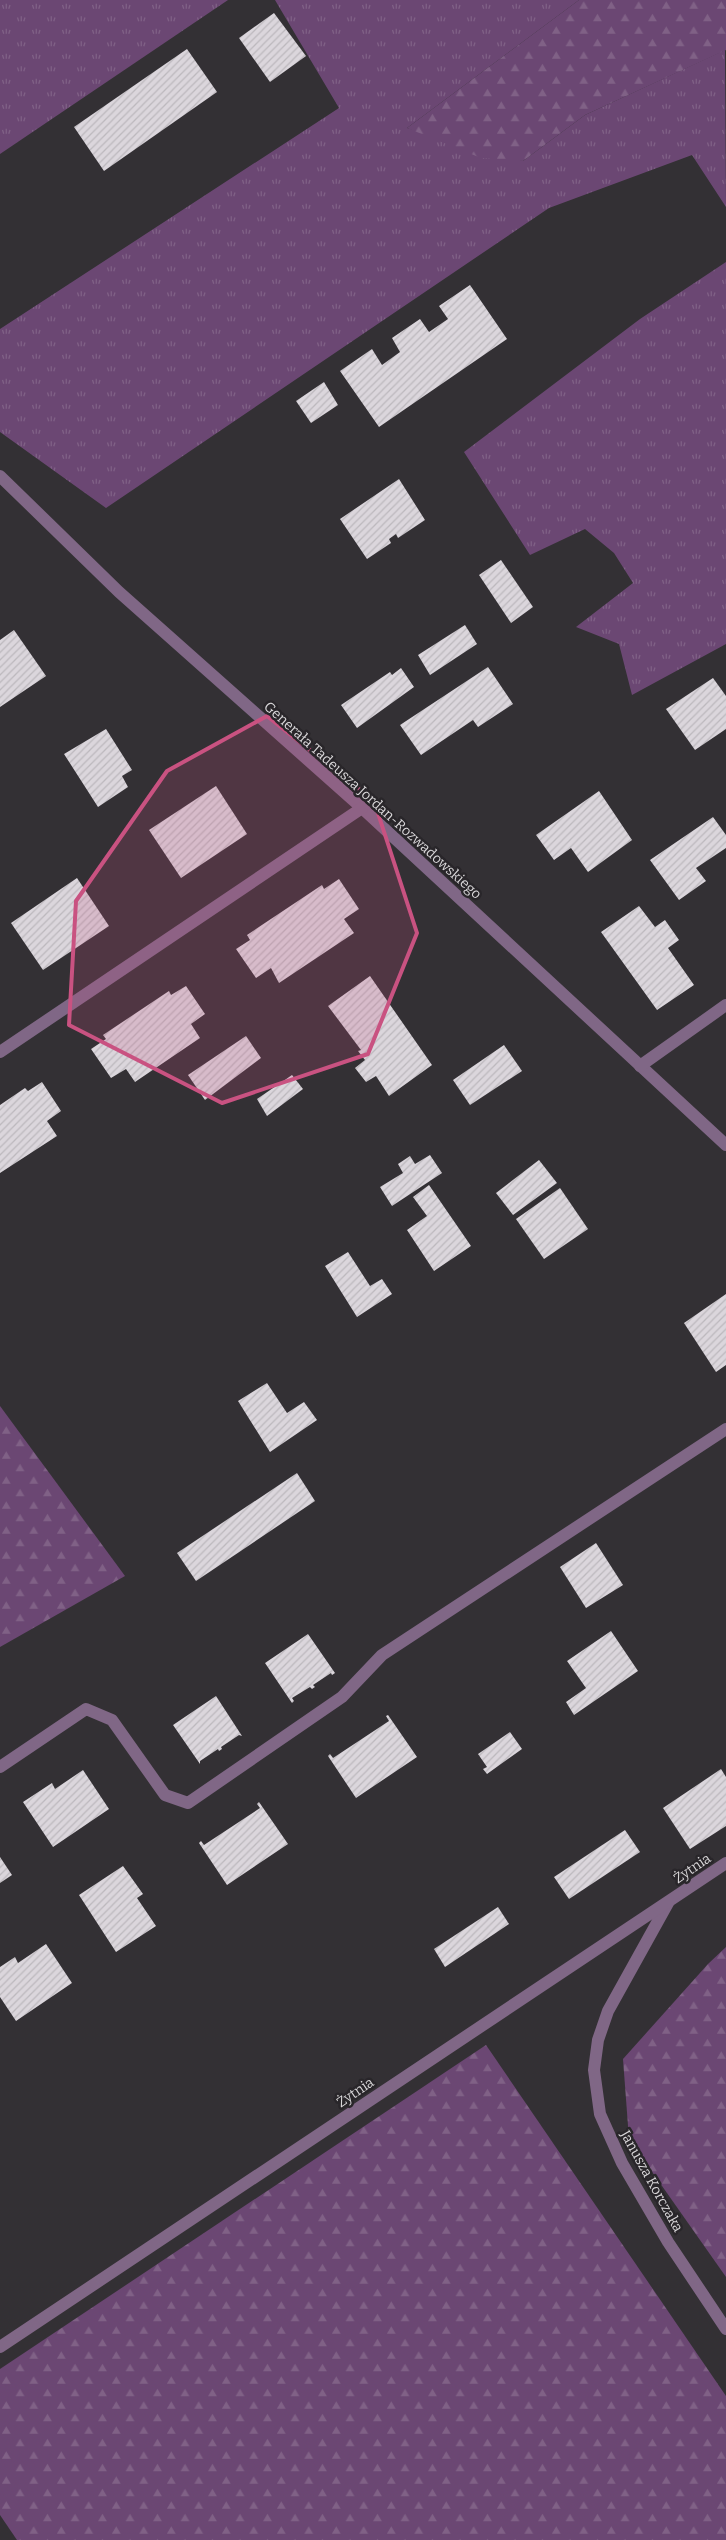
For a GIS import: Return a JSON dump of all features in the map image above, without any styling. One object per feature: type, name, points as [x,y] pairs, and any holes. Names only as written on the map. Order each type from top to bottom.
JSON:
[{"type":"street","name":"Generała Tadeusza Jordan-Rozwadowskiego","points":[[0,476],[120,592],[362,808],[726,1145]]},
{"type":"street","points":[[0,1052],[362,808]]},
{"type":"street","points":[[640,1066],[726,1005]]},
{"type":"street","points":[[0,1767],[86,1709],[112,1720],[165,1794],[188,1803],[342,1697],[382,1655],[726,1429]]},
{"type":"street","name":"Żytnia","points":[[0,2347],[726,1863]]},
{"type":"street","name":"Janusza Korczaka","points":[[669,1901],[608,2011],[598,2040],[596,2079],[600,2114],[622,2163],[668,2242],[726,2329]]},
{"type":"highlighted area","points":[[267,716],[374,801],[417,933],[368,1054],[222,1103],[69,1025],[76,901],[167,771]]},
{"type":"green space","points":[[0,0],[228,0],[0,154]]},
{"type":"green space","points":[[275,0],[579,0],[407,128],[523,161],[585,115],[725,50],[726,207],[692,155],[549,208],[106,508],[0,432],[0,329],[339,108]]},
{"type":"green space","points":[[579,0],[726,0],[726,50],[585,115],[523,161],[481,158],[407,128]]},
{"type":"green space","points":[[726,262],[726,644],[632,695],[619,644],[576,627],[633,583],[614,553],[585,529],[530,555],[464,452],[640,319]]},
{"type":"green space","points":[[0,1406],[125,1576],[0,1647]]},
{"type":"green space","points":[[726,1947],[726,2277],[629,2139],[623,2059],[708,1964]]},
{"type":"green space","points":[[486,2045],[726,2396],[726,2540],[17,2540],[0,2515],[0,2369]]},
{"type":"building","points":[[274,13],[306,56],[270,82],[239,38]]},
{"type":"building","points":[[187,49],[217,92],[104,171],[74,127]]},
{"type":"building","points":[[470,285],[507,339],[379,427],[340,371],[372,349],[382,365],[400,352],[392,338],[420,319],[429,332],[448,319],[439,306]]},
{"type":"building","points":[[324,382],[338,405],[311,423],[296,401]]},
{"type":"building","points":[[399,479],[425,520],[398,538],[396,534],[389,539],[391,543],[367,559],[340,519]]},
{"type":"building","points":[[501,560],[533,607],[511,623],[479,575]]},
{"type":"building","points":[[465,625],[477,644],[430,675],[418,655]]},
{"type":"building","points":[[14,630],[46,676],[0,707],[0,640]]},
{"type":"building","points":[[488,667],[513,704],[478,727],[473,720],[421,755],[400,725]]},
{"type":"building","points":[[401,668],[414,687],[357,728],[341,705],[390,672],[392,675]]},
{"type":"building","points":[[713,678],[726,696],[726,729],[695,750],[666,709]]},
{"type":"building","points":[[106,729],[132,770],[122,776],[128,787],[98,807],[64,754]]},
{"type":"building","points":[[216,786],[247,834],[181,878],[149,830]]},
{"type":"building","points":[[599,791],[632,840],[588,872],[571,848],[554,860],[536,835]]},
{"type":"building","points":[[713,817],[726,835],[726,848],[696,868],[706,881],[679,900],[650,860]]},
{"type":"building","points":[[77,878],[109,926],[43,970],[11,923]]},
{"type":"building","points":[[339,879],[359,909],[344,919],[354,933],[279,983],[271,968],[256,978],[236,949],[250,940],[247,935],[322,885],[324,889]]},
{"type":"building","points":[[639,906],[655,927],[665,920],[679,940],[668,948],[694,985],[657,1010],[601,932]]},
{"type":"building","points":[[370,976],[432,1065],[389,1096],[376,1076],[366,1082],[355,1068],[365,1060],[358,1051],[361,1050],[328,1006]]},
{"type":"building","points":[[186,986],[205,1014],[191,1024],[200,1038],[135,1082],[126,1069],[111,1078],[91,1049],[106,1039],[103,1035],[169,991],[171,995]]},
{"type":"building","points":[[246,1036],[261,1058],[205,1100],[188,1075]]},
{"type":"building","points":[[504,1045],[522,1071],[470,1105],[453,1080]]},
{"type":"building","points":[[292,1075],[303,1089],[267,1116],[257,1099]]},
{"type":"building","points":[[42,1082],[61,1111],[47,1121],[57,1136],[0,1173],[0,1105],[25,1088],[28,1091]]},
{"type":"building","points":[[430,1155],[442,1173],[392,1206],[380,1187],[403,1173],[398,1164],[410,1156],[415,1164]]},
{"type":"building","points":[[539,1160],[557,1183],[513,1215],[496,1193]]},
{"type":"building","points":[[429,1185],[471,1246],[434,1271],[407,1230],[427,1216],[413,1197]]},
{"type":"building","points":[[560,1188],[588,1229],[544,1259],[516,1219]]},
{"type":"building","points":[[348,1252],[370,1286],[382,1279],[392,1294],[357,1317],[325,1266]]},
{"type":"building","points":[[726,1294],[726,1365],[716,1372],[684,1323]]},
{"type":"building","points":[[267,1383],[287,1413],[304,1402],[317,1420],[270,1452],[238,1401]]},
{"type":"building","points":[[297,1473],[315,1501],[196,1581],[177,1553]]},
{"type":"building","points":[[596,1543],[623,1585],[586,1608],[560,1567]]},
{"type":"building","points":[[611,1631],[638,1671],[574,1715],[566,1702],[586,1688],[567,1661]]},
{"type":"building","points":[[308,1634],[335,1673],[332,1675],[331,1673],[313,1685],[315,1687],[312,1689],[310,1687],[292,1698],[294,1701],[292,1703],[265,1663]]},
{"type":"building","points":[[216,1696],[242,1736],[239,1735],[221,1747],[222,1749],[219,1751],[218,1749],[200,1761],[200,1764],[173,1725]]},
{"type":"building","points":[[388,1715],[417,1757],[356,1798],[328,1756],[330,1754],[333,1758],[389,1721],[386,1716]]},
{"type":"building","points":[[510,1732],[522,1749],[487,1774],[483,1769],[487,1767],[478,1754]]},
{"type":"building","points":[[721,1769],[726,1777],[726,1826],[690,1849],[663,1808]]},
{"type":"building","points":[[83,1770],[109,1809],[53,1847],[23,1802],[52,1783],[55,1789]]},
{"type":"building","points":[[259,1802],[288,1844],[227,1885],[199,1843],[201,1841],[204,1845],[260,1808],[257,1804]]},
{"type":"building","points":[[625,1830],[640,1852],[569,1899],[554,1877]]},
{"type":"building","points":[[0,1857],[12,1875],[0,1883]]},
{"type":"building","points":[[123,1866],[143,1894],[137,1898],[156,1926],[116,1952],[79,1895]]},
{"type":"building","points":[[498,1907],[509,1924],[445,1967],[434,1949]]},
{"type":"building","points":[[46,1944],[72,1983],[16,2021],[0,1997],[0,1967],[15,1957],[18,1963]]}]
